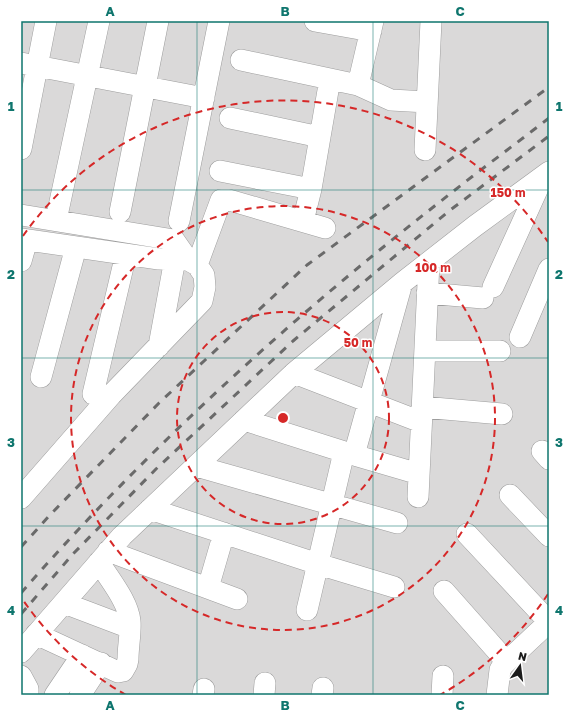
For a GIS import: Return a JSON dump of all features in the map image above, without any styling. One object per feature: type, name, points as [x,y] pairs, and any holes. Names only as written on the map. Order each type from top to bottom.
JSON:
[{"type":"street","points":[[21,149],[29,65],[46,21]]},
{"type":"street","points":[[58,211],[99,21]]},
{"type":"street","points":[[120,212],[158,21]]},
{"type":"street","points":[[179,221],[219,21]]},
{"type":"street","points":[[315,21],[372,26],[358,85]]},
{"type":"street","points":[[426,150],[431,21]]},
{"type":"street","points":[[241,60],[358,85],[391,100],[427,102]]},
{"type":"street","points":[[29,65],[204,98]]},
{"type":"street","points":[[303,221],[311,189],[330,79]]},
{"type":"street","points":[[230,118],[320,137]]},
{"type":"street","points":[[220,171],[311,189]]},
{"type":"street","points":[[21,652],[122,536],[294,373],[474,226],[546,174]]},
{"type":"street","points":[[427,293],[488,293],[546,174]]},
{"type":"street","points":[[159,346],[187,262],[220,200],[229,200],[325,228]]},
{"type":"street","points":[[21,215],[174,240],[187,262],[204,275],[205,287],[202,301],[112,395],[21,498]]},
{"type":"street","points":[[21,261],[24,240],[187,262]]},
{"type":"street","points":[[41,377],[76,247]]},
{"type":"street","points":[[93,394],[126,254]]},
{"type":"street","points":[[418,497],[429,262]]},
{"type":"street","points":[[520,337],[549,269]]},
{"type":"street","points":[[307,610],[332,504],[369,402],[402,284]]},
{"type":"street","points":[[425,351],[500,351]]},
{"type":"street","points":[[294,373],[369,402],[422,415],[502,414]]},
{"type":"street","points":[[244,420],[349,454],[419,474]]},
{"type":"street","points":[[196,466],[397,523]]},
{"type":"street","points":[[510,495],[549,536]]},
{"type":"street","points":[[150,509],[318,564],[394,586]]},
{"type":"street","points":[[208,588],[224,533]]},
{"type":"street","points":[[467,534],[549,622],[506,661],[500,670],[497,695]]},
{"type":"street","points":[[104,557],[208,588],[237,599]]},
{"type":"street","points":[[36,634],[118,672],[122,671],[127,664],[128,659],[130,621],[125,604],[104,557]]},
{"type":"street","points":[[444,591],[506,661]]},
{"type":"street","points":[[64,603],[130,628]]},
{"type":"street","points":[[55,695],[82,655]]},
{"type":"street","points":[[80,695],[101,664]]},
{"type":"street","points":[[21,676],[28,689],[28,695]]},
{"type":"shaded area","points":[[21,21],[549,21],[549,695],[21,695]]},
{"type":"railway","points":[[21,547],[50,515],[159,403],[307,265],[549,87]]},
{"type":"railway","points":[[21,593],[69,540],[169,437],[275,339],[385,246],[549,118]]},
{"type":"railway","points":[[21,614],[73,554],[156,469],[293,341],[449,211],[549,136]]}]
